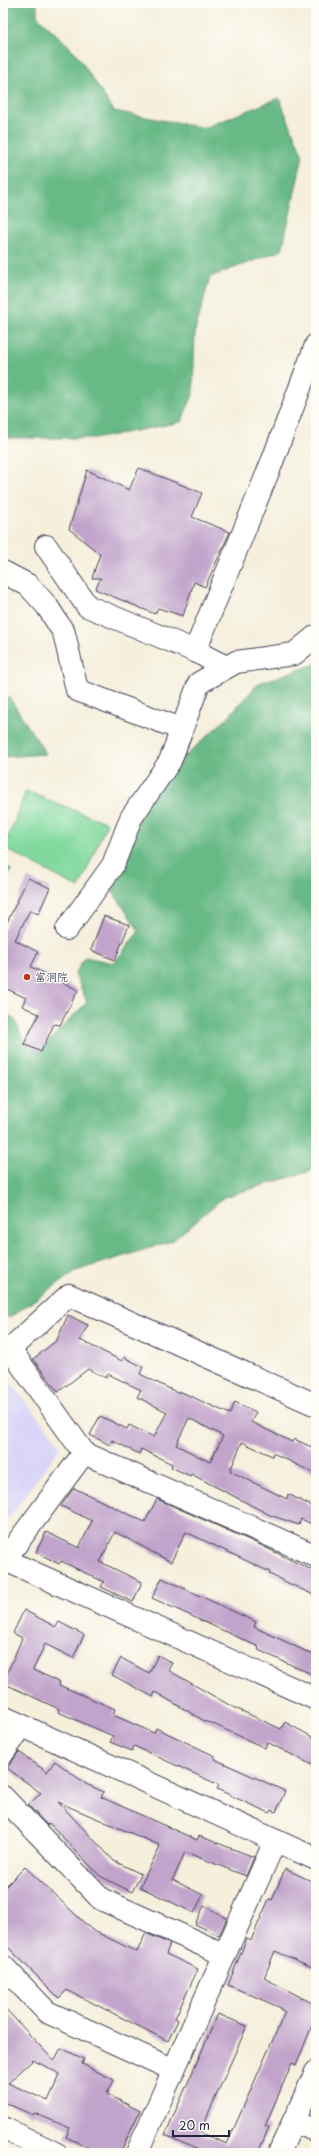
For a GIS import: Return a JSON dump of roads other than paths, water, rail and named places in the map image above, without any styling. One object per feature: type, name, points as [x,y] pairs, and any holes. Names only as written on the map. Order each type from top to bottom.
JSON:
[{"type":"street","points":[[195,651],[272,462],[316,345]]},
{"type":"street","points":[[46,546],[87,606],[195,651],[226,668]]},
{"type":"street","points":[[3,572],[28,585],[47,606],[56,619],[64,633],[76,690],[181,729]]},
{"type":"street","points":[[67,929],[113,865],[131,818],[170,761],[199,683],[236,662],[294,654],[316,636]]},
{"type":"street","points":[[316,1405],[69,1295],[10,1349],[84,1453],[316,1556]]},
{"type":"street","points":[[84,1453],[4,1561],[316,1699]]},
{"type":"street","points":[[3,1753],[12,1721],[316,1859]]},
{"type":"street","points":[[3,1797],[101,1899],[225,1955]]},
{"type":"street","points":[[137,2153],[276,1841]]},
{"type":"street","points":[[3,1966],[47,2012],[174,2070]]},
{"type":"street","points":[[279,2153],[316,2072]]},
{"type":"street","points":[[294,2121],[316,2132]]},
{"type":"street","points":[[3,2128],[55,2153]]},
{"type":"place","name":"富洞院","points":[[27,977]]}]
